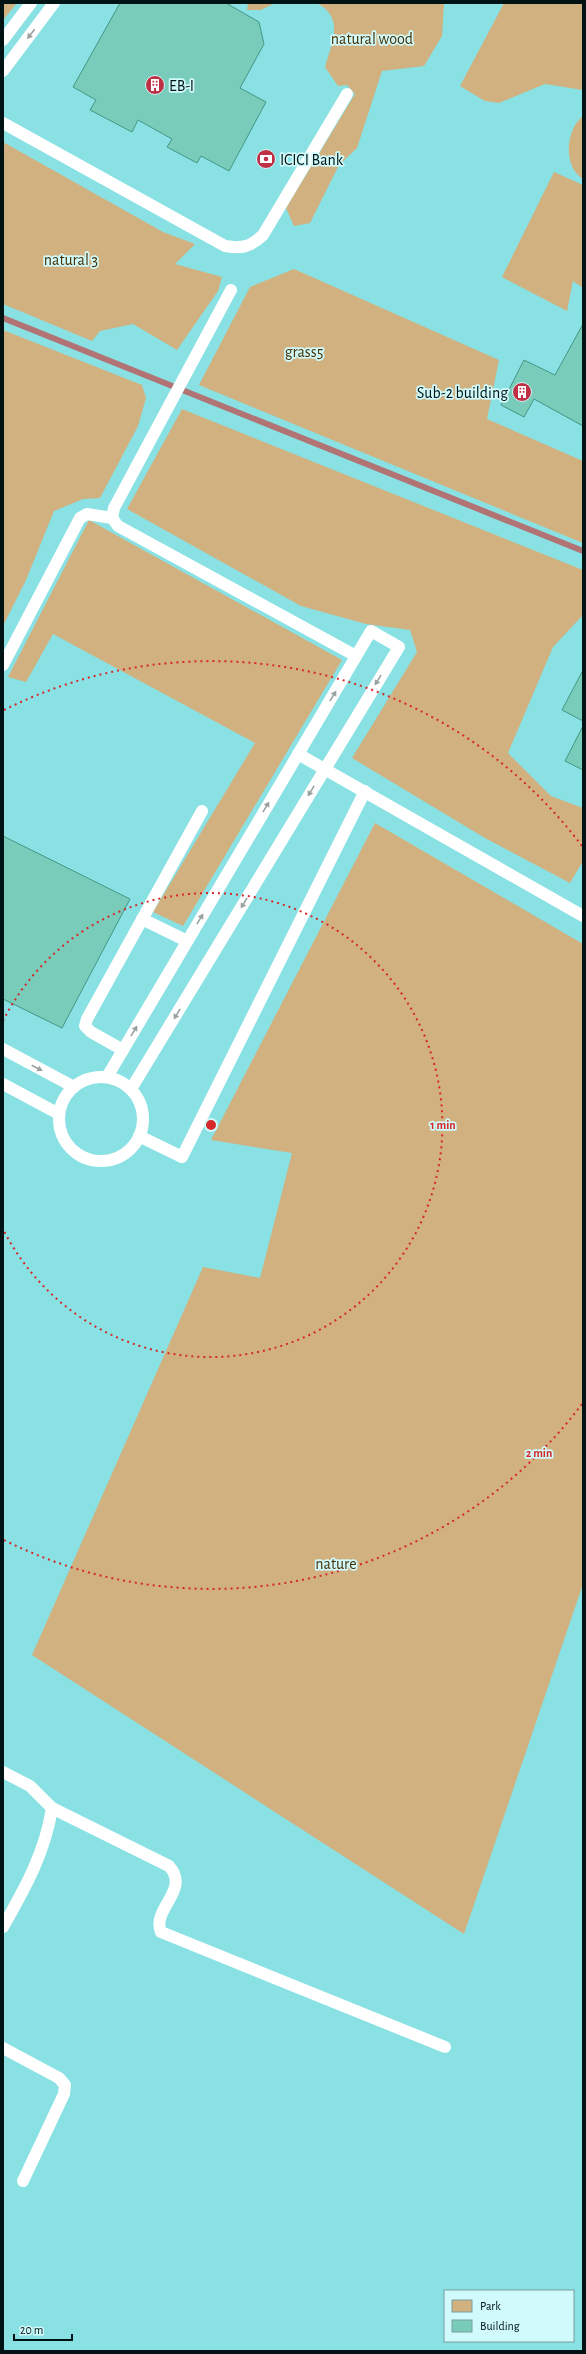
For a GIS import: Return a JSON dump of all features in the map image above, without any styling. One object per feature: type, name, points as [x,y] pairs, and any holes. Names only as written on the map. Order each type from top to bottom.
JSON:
[{"type":"lane","points":[[3,40],[31,3]]},
{"type":"lane","points":[[3,71],[54,3]]},
{"type":"lane","points":[[3,124],[225,246],[239,249],[252,245],[263,235],[347,94]]},
{"type":"lane","points":[[112,518],[114,508],[231,290]]},
{"type":"lane","points":[[3,665],[80,518],[87,514],[112,518],[118,526],[356,656]]},
{"type":"lane","points":[[107,1077],[371,631],[398,647],[131,1089]]},
{"type":"lane","points":[[298,754],[583,916]]},
{"type":"lane","points":[[139,1136],[182,1157],[365,791]]},
{"type":"lane","points":[[123,1050],[91,1032],[85,1026],[87,1019],[202,811]]},
{"type":"lane","points":[[142,919],[187,942]]},
{"type":"lane","points":[[3,1049],[74,1087]]},
{"type":"lane","points":[[93,1077],[107,1077],[119,1080],[131,1089],[140,1101],[144,1116],[142,1130],[136,1144],[125,1155],[112,1161],[97,1162],[83,1158],[72,1151],[64,1140],[59,1128],[59,1114],[62,1101],[80,1082],[93,1077]]},
{"type":"lane","points":[[3,1084],[59,1114]]},
{"type":"lane","points":[[3,1772],[30,1786],[52,1808],[169,1866],[175,1873],[176,1884],[160,1921],[162,1932],[445,2047]]},
{"type":"lane","points":[[3,1927],[35,1870],[48,1833],[52,1808]]},
{"type":"lane","points":[[3,2048],[59,2078],[65,2085],[64,2094],[23,2181]]},
{"type":"green space","points":[[3,3],[17,3],[3,20]]},
{"type":"green space","points":[[248,3],[275,3],[261,10],[247,10]]},
{"type":"green space","name":"natural wood","points":[[317,3],[444,3],[442,36],[424,66],[382,71],[357,148],[339,165],[310,223],[294,226],[286,208],[355,94],[347,85],[338,86],[325,67],[333,40],[334,24],[326,9]]},
{"type":"green space","points":[[504,3],[583,3],[583,90],[545,84],[499,103],[485,101],[460,86]]},
{"type":"green space","points":[[583,116],[583,179],[572,166],[569,157],[569,148],[573,130],[577,122]]},
{"type":"green space","name":"natural 3","points":[[3,142],[163,232],[195,244],[175,264],[222,277],[218,291],[177,350],[133,324],[100,331],[92,341],[3,304]]},
{"type":"green space","points":[[554,172],[583,185],[583,288],[573,281],[567,311],[502,277]]},
{"type":"green space","name":"grass5","points":[[294,269],[499,360],[487,419],[583,461],[583,543],[199,385],[250,287]]},
{"type":"green space","points":[[3,330],[142,385],[146,398],[138,426],[100,498],[83,499],[54,511],[26,580],[3,626]]},
{"type":"green space","points":[[182,409],[583,570],[583,615],[553,647],[508,753],[551,796],[583,808],[583,861],[570,883],[485,838],[352,758],[417,652],[410,630],[366,624],[301,606],[127,509]]},
{"type":"green space","points":[[89,520],[342,660],[183,926],[153,912],[255,743],[53,634],[26,682],[8,677]]},
{"type":"green space","name":"nature","points":[[375,823],[583,944],[583,1584],[464,1934],[32,1655],[203,1267],[260,1278],[292,1153],[211,1140]]},
{"type":"building","name":"EB-I","points":[[120,3],[226,3],[259,22],[264,44],[240,88],[266,102],[229,171],[201,156],[197,163],[167,147],[172,139],[138,120],[132,132],[90,110],[96,100],[73,87]]},
{"type":"building","points":[[583,324],[583,426],[534,399],[524,417],[501,405],[524,360],[555,375]]},
{"type":"building","points":[[583,670],[583,721],[562,710]]},
{"type":"building","points":[[583,726],[583,770],[565,761]]},
{"type":"building","points":[[3,836],[130,899],[62,1028],[3,999]]},
{"type":"waterway","points":[[3,318],[583,551]]},
{"type":"place","name":"EB-I","points":[[155,85]]},
{"type":"place","name":"ICICI Bank","points":[[266,159]]},
{"type":"place","name":"Sub-2 building","points":[[522,392]]}]
